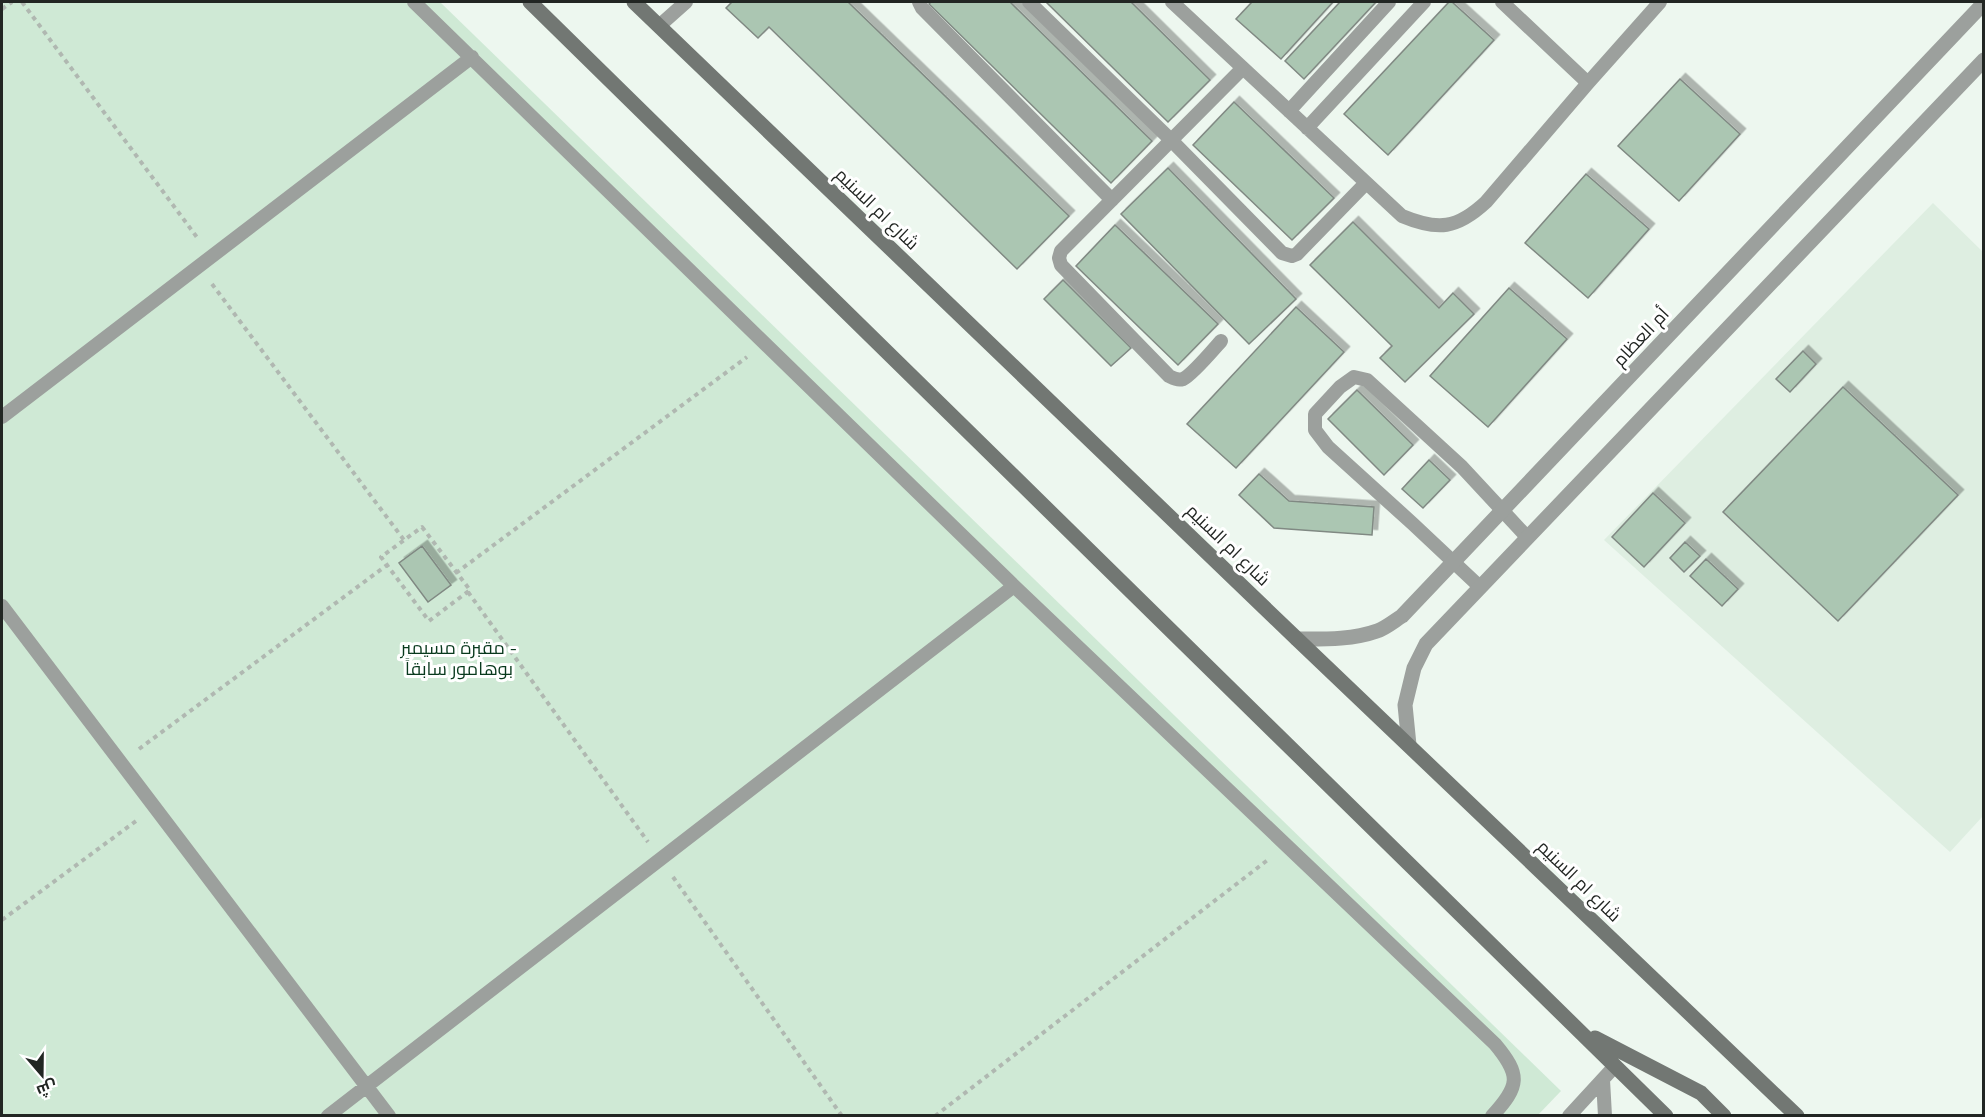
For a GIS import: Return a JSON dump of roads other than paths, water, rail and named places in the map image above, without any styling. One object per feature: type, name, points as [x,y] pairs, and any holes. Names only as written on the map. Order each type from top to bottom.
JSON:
[{"type":"main road","points":[[530,2],[1666,1116]]},
{"type":"main road","name":"شارع ام السنيم","points":[[638,4],[659,27],[1797,1116]]},
{"type":"main road","points":[[1581,1032],[1701,1093],[1724,1116]]},
{"type":"street","name":"أم العظام","points":[[1297,639],[1338,639],[1379,631],[1402,616],[1983,3]]},
{"type":"street","points":[[1409,745],[1405,705],[1414,668],[1426,644],[1983,60]]},
{"type":"lane","points":[[414,2],[1014,586],[1495,1044],[1510,1062],[1514,1083],[1505,1101],[1492,1116]]},
{"type":"lane","points":[[659,27],[686,2]]},
{"type":"lane","points":[[919,2],[922,8],[1112,200]]},
{"type":"lane","points":[[1029,2],[1171,140],[1282,253],[1297,254],[1366,183]]},
{"type":"lane","points":[[1172,2],[1402,216],[1424,225],[1447,225],[1469,217],[1486,202],[1588,82],[1660,2]]},
{"type":"lane","points":[[1289,111],[1389,2]]},
{"type":"lane","points":[[1307,128],[1424,2]]},
{"type":"lane","points":[[1502,2],[1588,82]]},
{"type":"lane","points":[[2,417],[472,57]]},
{"type":"lane","points":[[1221,341],[1189,375],[1176,380],[1169,376],[1060,265],[1059,258],[1061,251],[1243,68]]},
{"type":"lane","points":[[1480,587],[1328,447],[1316,430],[1315,414],[1340,387],[1354,377],[1367,380],[1462,467],[1527,537]]},
{"type":"lane","points":[[328,1116],[1014,586]]},
{"type":"lane","points":[[2,606],[388,1116]]},
{"type":"lane","points":[[1569,1116],[1616,1066]]},
{"type":"lane","points":[[1603,1080],[1605,1116]]},
{"type":"park label","name":"مقبرة مسيمير - بوهامور سابقاً","points":[[459,658]]}]
